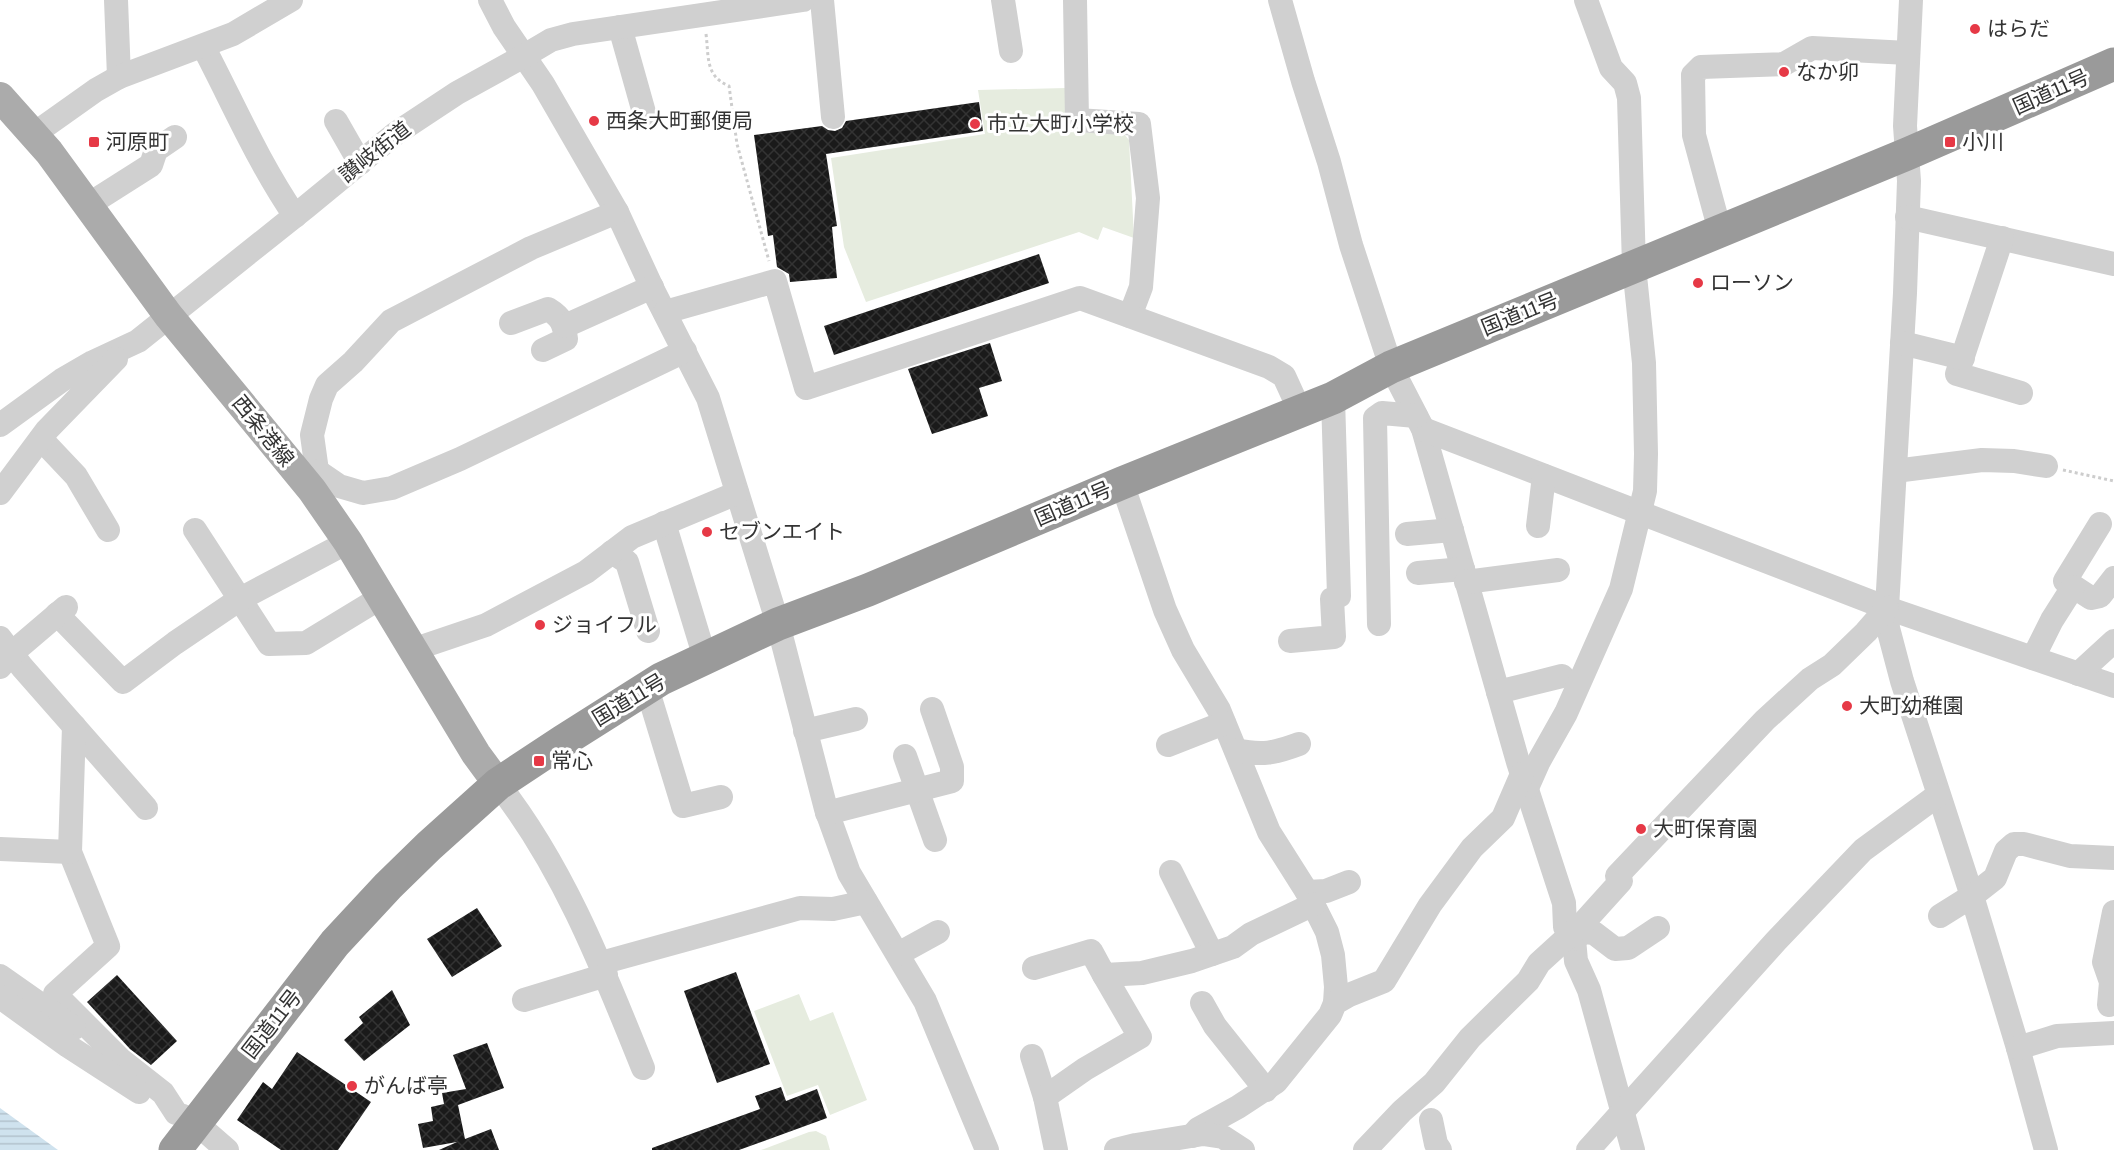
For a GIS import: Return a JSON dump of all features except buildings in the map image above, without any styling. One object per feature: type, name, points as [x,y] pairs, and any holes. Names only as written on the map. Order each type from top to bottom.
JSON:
[{"type":"highway","name":"国道11号","points":[[183,1131],[335,943],[429,846],[498,784],[647,688],[778,624],[867,590],[1333,398],[1391,367],[1907,154],[2114,63]]},
{"type":"main road","name":"西条港線","points":[[0,97],[34,134],[168,315],[311,476],[380,598],[476,754],[498,784]]},
{"type":"street","points":[[116,0],[120,77]]},
{"type":"street","points":[[34,134],[88,96],[120,77],[234,34],[291,0]]},
{"type":"street","points":[[490,0],[504,27],[524,56],[617,212],[708,398],[778,624],[827,813],[849,873],[925,1001],[987,1150]]},
{"type":"street","name":"讃岐街道","points":[[0,425],[62,380],[93,362],[138,341],[412,122],[457,93],[551,40],[713,9],[803,0]]},
{"type":"street","points":[[822,0],[833,117]]},
{"type":"street","points":[[1003,0],[1011,51]]},
{"type":"street","points":[[1076,0],[1077,120],[1139,124],[1148,198],[1141,287],[1130,316]]},
{"type":"street","points":[[1280,0],[1329,162],[1351,245],[1391,367],[1419,423],[1452,530],[1524,781],[1564,903],[1565,927],[1572,937],[1576,961],[1588,990],[1634,1150]]},
{"type":"street","points":[[1335,1003],[1348,995],[1384,981],[1430,905],[1472,848],[1503,818],[1566,713],[1621,589],[1645,491],[1644,363],[1634,266],[1629,98],[1625,83],[1611,68],[1586,0]]},
{"type":"street","points":[[1911,0],[1905,126],[1909,181],[1887,608],[1888,628],[1938,795],[1972,896],[2046,1150]]},
{"type":"street","points":[[620,27],[645,116]]},
{"type":"street","points":[[202,46],[256,153],[295,216]]},
{"type":"street","points":[[1720,231],[1694,135],[1693,75],[1701,67],[1784,64],[1812,48],[1908,53]]},
{"type":"street","points":[[336,121],[360,163]]},
{"type":"street","points":[[88,205],[152,165],[156,150],[175,137]]},
{"type":"street","points":[[617,212],[531,248],[390,321],[327,385],[312,435],[311,476],[363,493],[392,488],[460,459],[685,351]]},
{"type":"street","points":[[1907,217],[2114,264]]},
{"type":"street","points":[[2002,238],[1957,374],[2021,393]]},
{"type":"street","points":[[664,312],[775,281],[806,388],[1080,298],[1269,367],[1284,376],[1300,411]]},
{"type":"street","points":[[565,326],[652,287]]},
{"type":"street","points":[[511,323],[548,309],[560,316],[565,326],[566,339],[543,350]]},
{"type":"street","points":[[0,493],[41,439],[110,364],[138,341]]},
{"type":"street","points":[[1902,343],[1963,358]]},
{"type":"street","points":[[1290,642],[1334,637],[1332,600],[1339,596],[1333,398]]},
{"type":"street","points":[[1379,624],[1369,579],[1367,499],[1375,418],[1382,413],[1419,423],[1544,476],[1887,608],[2114,686]]},
{"type":"street","points":[[41,439],[76,476],[108,530]]},
{"type":"street","points":[[1895,471],[1982,460],[2014,461],[2046,466]]},
{"type":"street","points":[[1537,526],[1544,476]]},
{"type":"street","points":[[1122,483],[1165,610],[1183,650],[1219,710],[1269,832],[1328,932],[1333,955],[1336,987],[1335,1003],[1330,1015],[1276,1082],[1205,1124],[1192,1136]]},
{"type":"street","points":[[412,650],[486,625],[586,572],[632,537],[737,493]]},
{"type":"street","points":[[664,523],[705,658]]},
{"type":"street","points":[[2100,524],[2065,581],[2091,598],[2100,596],[2114,578]]},
{"type":"street","points":[[195,530],[269,644],[306,644],[380,598]]},
{"type":"street","points":[[1407,534],[1452,530]]},
{"type":"street","points":[[146,808],[22,668],[4,653],[62,610],[123,682],[240,599],[348,542]]},
{"type":"street","points":[[612,552],[627,562],[648,631]]},
{"type":"street","points":[[1418,573],[1464,575],[1558,570]]},
{"type":"street","points":[[2033,658],[2052,620],[2073,587]]},
{"type":"street","points":[[1365,1150],[1402,1111],[1434,1083],[1470,1038],[1528,981],[1539,963],[1572,937],[1621,881],[1617,876],[1765,720],[1810,679],[1833,665],[1887,608]]},
{"type":"street","points":[[2078,674],[2114,641]]},
{"type":"street","points":[[1498,692],[1562,676]]},
{"type":"street","points":[[647,688],[683,806],[721,797]]},
{"type":"street","points":[[827,813],[952,781],[952,767],[932,709]]},
{"type":"street","points":[[806,731],[856,719]]},
{"type":"street","points":[[1168,745],[1224,723]]},
{"type":"street","points":[[74,726],[70,852],[108,946],[55,994],[121,1060]]},
{"type":"street","points":[[1236,750],[1255,754],[1276,752],[1299,744]]},
{"type":"street","points":[[905,756],[935,840]]},
{"type":"street","points":[[498,784],[523,816],[567,894],[603,969],[643,1068]]},
{"type":"street","points":[[1588,1150],[1776,940],[1863,850],[1938,795]]},
{"type":"street","points":[[1940,916],[1995,878],[2006,851],[2014,844],[2024,843],[2070,856],[2114,858]]},
{"type":"street","points":[[0,849],[70,852]]},
{"type":"street","points":[[1171,872],[1212,954]]},
{"type":"street","points":[[1104,975],[1142,973],[1192,961],[1233,947],[1310,898],[1349,882]]},
{"type":"street","points":[[524,1000],[603,969],[800,908],[833,909],[866,902]]},
{"type":"street","points":[[2109,1005],[2111,982],[2104,962],[2114,912]]},
{"type":"street","points":[[1572,937],[1584,932],[1594,933],[1616,949],[1628,948],[1658,928]]},
{"type":"street","points":[[898,954],[938,932]]},
{"type":"street","points":[[1034,968],[1091,951],[1140,1037],[1085,1069],[1045,1097]]},
{"type":"street","points":[[0,976],[121,1060],[163,1093],[183,1131]]},
{"type":"street","points":[[0,997],[68,1046],[161,1106],[183,1131],[227,1150]]},
{"type":"street","points":[[1202,1003],[1215,1026],[1266,1090]]},
{"type":"street","points":[[2018,1048],[2057,1036],[2114,1033]]},
{"type":"street","points":[[1032,1056],[1045,1097],[1056,1150]]},
{"type":"street","points":[[1431,1120],[1436,1144],[1440,1150]]},
{"type":"street","points":[[1116,1150],[1192,1136],[1214,1135],[1243,1150]]},
{"type":"path","points":[[713,9],[711,71],[718,81],[729,86],[737,144],[775,281]]},
{"type":"path","points":[[2046,466],[2114,481]]},
{"type":"shaded area","points":[[1066,88],[1067,132],[1124,134],[1129,140],[1134,238],[1103,227],[1098,240],[1079,232],[866,302],[844,247],[831,158],[985,134],[978,90]]},
{"type":"shaded area","points":[[799,994],[810,1021],[833,1012],[867,1100],[830,1115],[818,1085],[787,1096],[754,1011]]},
{"type":"shaded area","points":[[816,1131],[826,1136],[830,1150],[761,1150],[809,1132]]},
{"type":"water","points":[[0,1108],[58,1150],[0,1150]]},
{"type":"place","name":"はらだ","points":[[1975,29]]},
{"type":"place","name":"なか卯","points":[[1784,72]]},
{"type":"place","name":"西条大町郵便局","points":[[594,121]]},
{"type":"place","name":"市立大町小学校","points":[[975,124]]},
{"type":"place","name":"河原町","points":[[94,142]]},
{"type":"place","name":"小川","points":[[1950,142]]},
{"type":"place","name":"ローソン","points":[[1698,283]]},
{"type":"place","name":"セブンエイト","points":[[707,532]]},
{"type":"place","name":"ジョイフル","points":[[540,625]]},
{"type":"place","name":"大町幼稚園","points":[[1847,706]]},
{"type":"place","name":"常心","points":[[539,761]]},
{"type":"place","name":"大町保育園","points":[[1641,829]]},
{"type":"place","name":"がんば亭","points":[[352,1086]]}]
